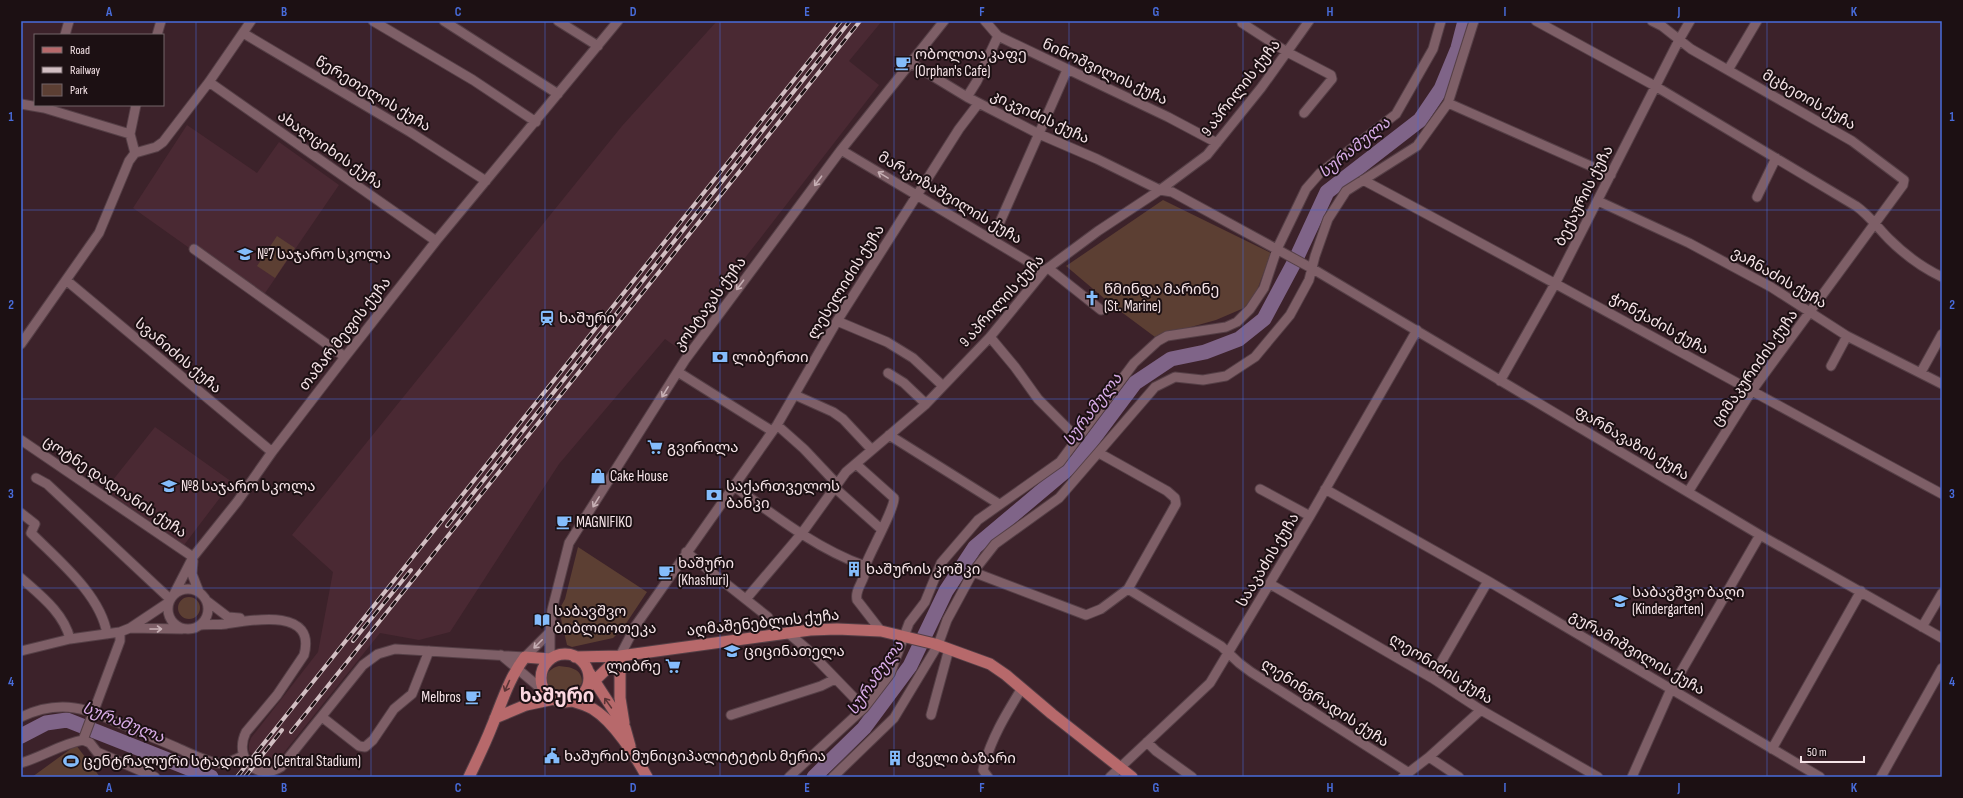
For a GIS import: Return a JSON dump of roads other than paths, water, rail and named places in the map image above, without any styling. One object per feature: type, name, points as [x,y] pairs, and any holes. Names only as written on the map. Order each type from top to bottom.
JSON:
[{"type":"main road","name":"აღმაშენებლის ქუჩა","points":[[575,657],[620,656],[787,632],[837,629],[881,630],[937,644]]},
{"type":"main road","points":[[937,644],[990,664],[1006,675],[1132,777]]},
{"type":"main road","points":[[469,777],[495,718],[506,687],[525,657],[550,659],[564,655],[575,657],[582,661],[588,670],[590,685],[625,728]]},
{"type":"main road","points":[[550,659],[544,667],[541,675],[542,685],[550,696],[565,702],[572,701],[579,697],[620,656]]},
{"type":"main road","points":[[620,656],[620,698],[625,728],[631,750]]},
{"type":"main road","points":[[495,718],[550,696]]},
{"type":"main road","points":[[572,701],[586,705],[601,716],[631,750],[647,777]]},
{"type":"street","points":[[65,34],[69,21]]},
{"type":"street","points":[[157,34],[161,21]]},
{"type":"street","points":[[21,344],[99,233],[124,170],[135,153],[160,145],[209,82],[251,21]]},
{"type":"street","points":[[373,21],[473,80],[536,122]]},
{"type":"street","points":[[444,21],[558,94]]},
{"type":"street","points":[[558,21],[598,46]]},
{"type":"street","name":"თამარ მეფის ქუჩა","points":[[171,598],[193,557],[237,502],[272,452],[344,357],[436,241],[618,21]]},
{"type":"street","name":"კოსტავას ქუჩა","points":[[550,659],[552,610],[569,543],[678,372],[842,150],[944,21]]},
{"type":"street","name":"9 აპრილის ქუჩა","points":[[746,599],[802,533],[836,486],[856,464],[926,404],[990,337],[1046,269],[1098,231],[1160,190],[1207,155],[1287,52],[1309,21]]},
{"type":"street","points":[[789,777],[864,708],[890,674],[906,637],[909,623],[925,602],[941,563],[978,520],[1060,462],[1134,363],[1158,341],[1167,336],[1226,327],[1237,322],[1250,309],[1264,288],[1306,189],[1320,173],[1396,114],[1433,49],[1441,21]]},
{"type":"street","points":[[834,777],[894,718],[937,644],[947,620],[973,572],[995,544],[1059,498],[1155,387],[1175,377],[1203,380],[1226,376],[1255,357],[1290,315],[1309,280],[1315,256],[1333,209],[1346,192],[1417,146],[1448,103],[1474,21]]},
{"type":"street","points":[[1536,21],[1655,86],[1861,210],[1890,240],[1914,260],[1942,277]]},
{"type":"street","name":"მცხეთის ქუჩა","points":[[1652,21],[1686,46],[1852,141],[1902,177],[1904,180],[1903,185],[1875,224]]},
{"type":"street","name":"ბექაურის ქუჩა","points":[[1500,381],[1556,282],[1655,86],[1690,21]]},
{"type":"street","points":[[1728,70],[1757,21]]},
{"type":"street","name":"ნინოშვილის ქუჩა","points":[[987,22],[998,36],[1168,117],[1217,143]]},
{"type":"street","points":[[1242,23],[1287,52],[1329,73],[1332,79],[1304,114]]},
{"type":"street","name":"წერეთელის ქუჩა","points":[[243,33],[410,132],[486,181]]},
{"type":"street","points":[[967,98],[977,81],[998,36]]},
{"type":"street","name":"კიკვიძის ქუჩა","points":[[911,63],[978,104],[1160,190]]},
{"type":"street","points":[[992,240],[1067,70]]},
{"type":"street","name":"ახალციხის ქუჩა","points":[[209,82],[436,241]]},
{"type":"street","points":[[1448,103],[1611,175]]},
{"type":"street","points":[[21,104],[34,105]]},
{"type":"street","name":"ლესელიძის ქუჩა","points":[[620,656],[636,625],[774,428],[795,395],[837,320],[916,195],[978,104]]},
{"type":"street","points":[[44,106],[130,134]]},
{"type":"street","points":[[135,153],[130,134],[136,106]]},
{"type":"street","name":"მარკოზაშვილის ქუჩა","points":[[842,150],[992,240],[1046,269],[1101,310]]},
{"type":"street","points":[[1758,197],[1776,158]]},
{"type":"street","name":"ჭონქაძის ქუჩა","points":[[1363,180],[1556,282],[1752,392],[1942,494]]},
{"type":"street","points":[[1160,190],[1164,189],[1184,198],[1281,251]]},
{"type":"street","name":"ვაჩნაძის ქუჩა","points":[[1598,201],[1689,243],[1771,287],[1812,312],[1847,336],[1921,372],[1942,384]]},
{"type":"street","name":"ციმაკურიძის ქუჩა","points":[[1688,492],[1752,392],[1875,224]]},
{"type":"street","points":[[194,249],[344,357]]},
{"type":"street","name":"ფარნავაზის ქუჩა","points":[[1281,251],[1417,330],[1760,535],[1862,591],[1942,638]]},
{"type":"street","name":"სვანიძის ქუჩა","points":[[66,280],[272,452]]},
{"type":"street","points":[[837,320],[887,342],[913,358],[943,386]]},
{"type":"street","name":"სააკაძის ქუჩა","points":[[1110,777],[1119,767],[1182,712],[1210,683],[1310,516],[1417,330]]},
{"type":"street","points":[[1921,372],[1942,334]]},
{"type":"street","points":[[1831,366],[1847,336]]},
{"type":"street","points":[[990,337],[1015,367],[1038,399],[1077,438]]},
{"type":"street","points":[[678,372],[774,428],[804,449],[836,486],[881,529]]},
{"type":"street","points":[[888,372],[904,383],[926,404]]},
{"type":"street","points":[[795,395],[843,418],[872,450]]},
{"type":"street","points":[[889,436],[999,504]]},
{"type":"street","name":"ცოტნე დადიანის ქუჩა","points":[[21,440],[193,557]]},
{"type":"street","points":[[973,572],[1086,615],[1102,609],[1128,589],[1176,504],[1176,498],[1167,491],[1099,453]]},
{"type":"street","points":[[856,464],[894,498],[893,507],[881,529],[865,566],[864,575],[856,597],[881,630]]},
{"type":"street","points":[[36,478],[47,484],[171,598]]},
{"type":"street","points":[[734,486],[802,533],[845,559],[865,566]]},
{"type":"street","points":[[1260,489],[1310,516]]},
{"type":"street","name":"გურამიშვილის ქუჩა","points":[[1325,489],[1488,581],[1671,688],[1772,749],[1803,773],[1820,777]]},
{"type":"street","points":[[21,513],[35,524],[32,533],[82,584],[105,622],[107,634]]},
{"type":"street","points":[[1632,777],[1671,688],[1760,535]]},
{"type":"street","points":[[686,552],[768,617]]},
{"type":"street","points":[[193,557],[192,574],[199,592],[207,602],[228,617],[251,620]]},
{"type":"street","points":[[21,578],[48,601],[68,629],[70,639]]},
{"type":"street","points":[[1432,678],[1488,581]]},
{"type":"street","name":"ლეონიძის ქუჩა","points":[[1270,584],[1432,678],[1481,710],[1598,777]]},
{"type":"street","points":[[21,651],[70,639],[120,632],[130,628],[187,588],[199,592]]},
{"type":"street","name":"ლენინგრადის ქუჩა","points":[[1128,589],[1221,646],[1239,664],[1406,775]]},
{"type":"street","points":[[1772,749],[1862,591]]},
{"type":"street","points":[[1922,627],[1942,593]]},
{"type":"street","points":[[171,598],[168,609],[172,621],[183,628]]},
{"type":"street","points":[[201,624],[208,614],[207,602]]},
{"type":"street","points":[[130,628],[189,629],[201,624],[224,624],[269,619],[291,622],[297,626],[302,633],[306,648],[304,655],[277,695],[246,732],[242,740],[241,748],[244,756],[255,769],[264,772],[274,772],[281,767],[364,665],[378,654],[395,648],[525,657],[550,632]]},
{"type":"street","points":[[84,738],[92,712],[120,641],[120,632]]},
{"type":"street","points":[[787,632],[807,649],[864,708]]},
{"type":"street","points":[[931,715],[949,649]]},
{"type":"street","points":[[322,717],[359,746],[365,747],[373,740],[394,709],[412,694],[429,651]]},
{"type":"street","points":[[501,655],[550,696]]},
{"type":"street","points":[[1881,777],[1942,668]]},
{"type":"street","points":[[731,715],[821,686],[835,679]]},
{"type":"street","points":[[988,777],[983,770],[994,736],[1022,688]]},
{"type":"street","points":[[21,717],[32,712],[53,707],[72,707],[92,712],[218,764],[228,763],[244,756]]},
{"type":"street","points":[[1406,775],[1429,757],[1481,710]]},
{"type":"street","points":[[21,763],[52,752],[70,742],[84,738]]},
{"type":"street","points":[[84,738],[97,752],[155,777]]},
{"type":"street","points":[[1147,742],[1156,751],[1192,777]]},
{"type":"street","points":[[1429,757],[1460,777]]},
{"type":"waterway","name":"სურამულა","points":[[814,777],[864,728],[910,666],[946,591],[975,547],[1076,462],[1135,383],[1171,359],[1205,352],[1239,339],[1264,319],[1295,261],[1327,192],[1420,120],[1441,89],[1458,48],[1465,21]]},
{"type":"waterway","name":"სურამულა","points":[[21,736],[46,723],[67,720],[211,777]]},
{"type":"railway","points":[[237,777],[841,21]]},
{"type":"railway","points":[[447,526],[850,21]]},
{"type":"railway","points":[[291,732],[860,21]]},
{"type":"railway","points":[[353,641],[411,570]]},
{"type":"railway","points":[[245,777],[282,730]]},
{"type":"place","name":"ობოლთა კაფე (Orphan's Cafe)","points":[[903,63]]},
{"type":"place","name":"№7 საჯარო სკოლა","points":[[245,254]]},
{"type":"place","name":"წმინდა მარინე (St. Marine)","points":[[1092,298]]},
{"type":"place","name":"ხაშური","points":[[547,318]]},
{"type":"place","name":"ლიბერთი","points":[[720,357]]},
{"type":"place","name":"გვირილა","points":[[655,447]]},
{"type":"place","name":"Cake House","points":[[598,476]]},
{"type":"place","name":"№8 საჯარო სკოლა","points":[[169,486]]},
{"type":"place","name":"საქართველოს ბანკი","points":[[714,495]]},
{"type":"place","name":"MAGNIFIKO","points":[[564,522]]},
{"type":"place","name":"ხაშურის კოშკი","points":[[854,569]]},
{"type":"place","name":"ხაშური (Khashuri)","points":[[666,572]]},
{"type":"place","name":"საბავშვო ბაღი (Kindergarten)","points":[[1620,601]]},
{"type":"place","name":"საბავშვო ბიბლიოთეკა","points":[[542,620]]},
{"type":"place","name":"ციცინათელა","points":[[732,651]]},
{"type":"place","name":"ლიბრე","points":[[673,666]]},
{"type":"place","name":"Melbros","points":[[473,697]]},
{"type":"place","name":"ხაშურის მუნიციპალიტეტის მერია","points":[[552,756]]},
{"type":"place","name":"ძველი ბაზარი","points":[[895,758]]},
{"type":"place","name":"ცენტრალური სტადიონი (Central Stadium)","points":[[71,761]]},
{"type":"district","name":"ხაშური","points":[[557,696]]}]
